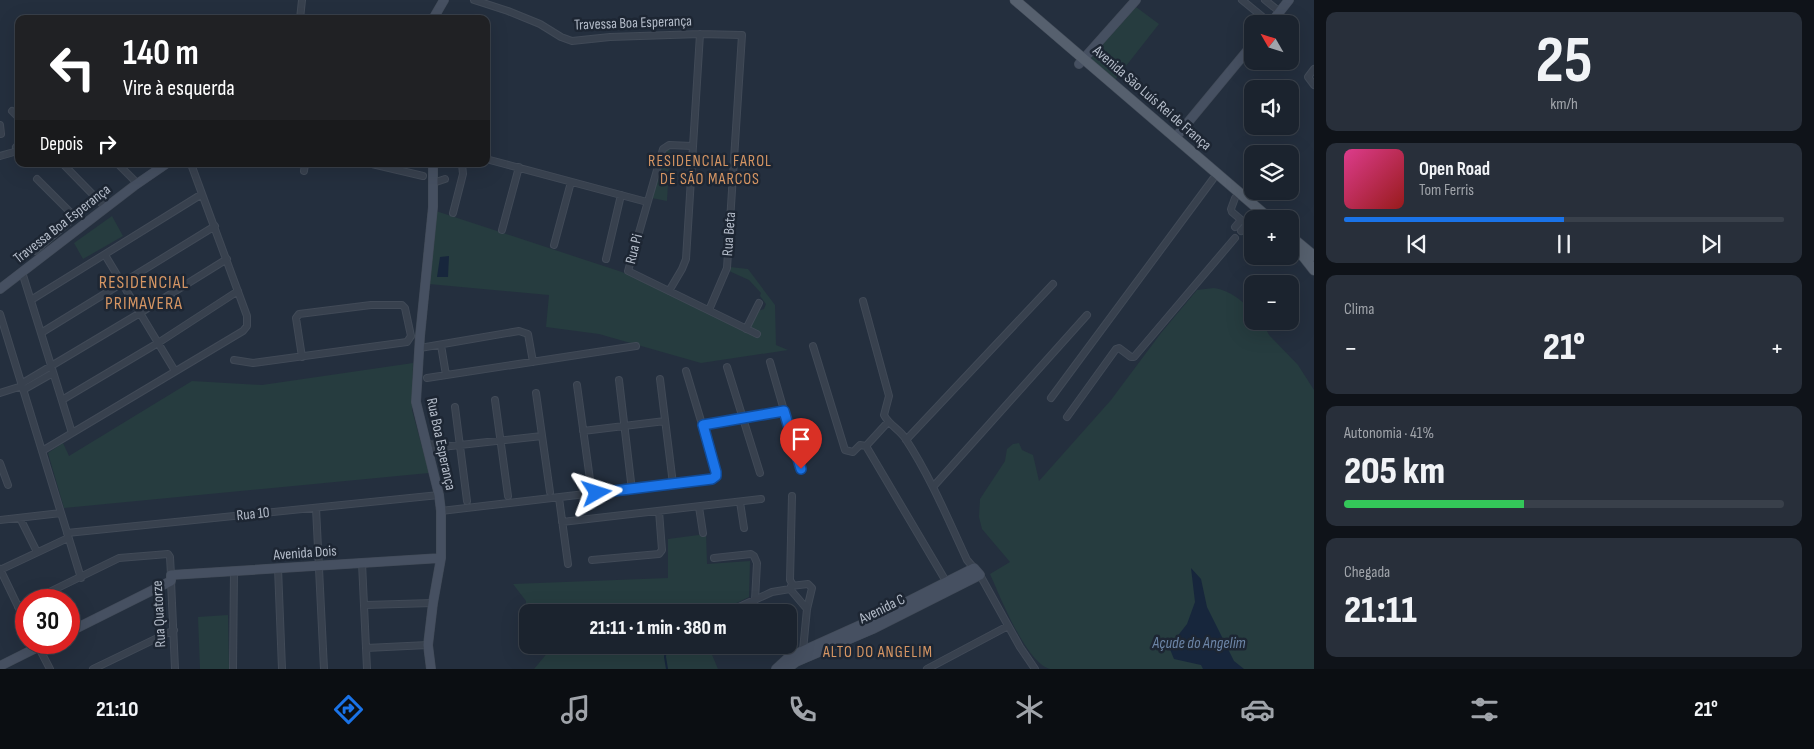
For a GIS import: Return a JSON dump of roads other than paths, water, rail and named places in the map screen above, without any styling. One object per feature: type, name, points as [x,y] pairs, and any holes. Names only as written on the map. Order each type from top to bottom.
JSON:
[{"type":"main road","name":"Avenida São Luís Rei de França","points":[[1005,0],[1175,138],[1259,210]]},
{"type":"main road","name":"Avenida São Luís Rei de França","points":[[1015,0],[1081,62],[1235,198],[1246,210]]},
{"type":"main road","points":[[1299,244],[1314,256]]},
{"type":"main road","points":[[1299,253],[1314,270]]},
{"type":"street","points":[[300,15],[302,0]]},
{"type":"street","points":[[436,15],[444,0]]},
{"type":"street","name":"Travessa Boa Esperança","points":[[474,0],[516,14],[572,41],[610,37],[700,34],[742,35]]},
{"type":"street","points":[[1081,62],[1136,0]]},
{"type":"street","points":[[1242,0],[1260,15]]},
{"type":"street","points":[[1265,0],[1280,12]]},
{"type":"street","points":[[1277,15],[1290,0]]},
{"type":"street","points":[[669,291],[686,259],[700,34]]},
{"type":"street","name":"Rua Beta","points":[[709,310],[724,277],[727,263],[742,35]]},
{"type":"street","points":[[1175,138],[1244,55]]},
{"type":"street","points":[[1314,69],[1308,77],[1314,85]]},
{"type":"street","points":[[12,111],[15,114]]},
{"type":"street","points":[[0,125],[1,134]]},
{"type":"street","name":"Rua Pi","points":[[692,146],[669,145],[664,148],[628,271],[757,334]]},
{"type":"street","points":[[0,156],[15,148]]},
{"type":"street","points":[[490,160],[647,202]]},
{"type":"street","points":[[66,167],[106,208]]},
{"type":"street","points":[[121,167],[137,184]]},
{"type":"street","name":"Travessa Boa Esperança","points":[[0,289],[162,167]]},
{"type":"street","points":[[42,451],[246,328],[248,323],[247,316],[192,167]]},
{"type":"street","points":[[401,167],[424,176]]},
{"type":"street","name":"Rua Boa Esperança","points":[[415,336],[433,207],[433,167]]},
{"type":"street","points":[[453,213],[461,181],[462,167]]},
{"type":"street","points":[[502,230],[519,168]]},
{"type":"street","points":[[36,179],[75,217]]},
{"type":"street","points":[[433,183],[445,179]]},
{"type":"street","points":[[1051,398],[1212,179]]},
{"type":"street","points":[[554,245],[571,182]]},
{"type":"street","points":[[31,300],[202,194]]},
{"type":"street","points":[[606,259],[621,195]]},
{"type":"street","points":[[36,250],[97,198]]},
{"type":"street","points":[[1235,198],[1231,211],[1244,222]]},
{"type":"street","points":[[81,212],[91,220]]},
{"type":"street","points":[[1235,226],[1241,220]]},
{"type":"street","points":[[41,333],[215,226]]},
{"type":"street","points":[[1241,231],[1244,228]]},
{"type":"street","points":[[1067,417],[1116,349],[1119,348],[1131,357],[1134,357],[1235,238]]},
{"type":"street","points":[[105,255],[175,371]]},
{"type":"street","points":[[0,393],[22,387],[52,370],[227,259]]},
{"type":"street","points":[[22,272],[72,433]]},
{"type":"street","points":[[906,440],[1053,284]]},
{"type":"street","points":[[62,400],[158,343],[238,291]]},
{"type":"street","points":[[863,301],[889,396],[884,415],[888,422],[906,440],[932,487],[967,560],[977,571],[1035,669]]},
{"type":"street","points":[[746,329],[759,303]]},
{"type":"street","name":"Rua Boa Esperança","points":[[302,357],[296,318],[299,314],[371,305],[402,305],[406,308],[420,348],[416,402],[439,495],[441,511],[441,558],[428,645],[431,669]]},
{"type":"street","points":[[0,314],[80,578],[56,589]]},
{"type":"street","points":[[932,487],[1087,315]]},
{"type":"street","points":[[420,348],[512,331],[524,331],[528,334],[533,362]]},
{"type":"street","points":[[234,360],[253,363],[302,357],[407,342],[415,336]]},
{"type":"street","points":[[441,344],[446,375]]},
{"type":"street","points":[[427,378],[636,346]]},
{"type":"street","points":[[813,346],[845,450],[853,452],[860,445],[866,446],[947,582]]},
{"type":"street","points":[[770,362],[801,469]]},
{"type":"street","points":[[727,367],[760,472]]},
{"type":"street","points":[[441,511],[708,480],[716,476],[703,425],[686,371]]},
{"type":"street","points":[[660,379],[673,484]]},
{"type":"street","points":[[619,380],[632,482]]},
{"type":"street","points":[[577,385],[591,487]]},
{"type":"street","points":[[536,393],[550,492]]},
{"type":"street","points":[[494,400],[508,496]]},
{"type":"street","points":[[455,407],[467,501]]},
{"type":"street","points":[[703,425],[784,411]]},
{"type":"street","points":[[583,431],[665,420]]},
{"type":"street","points":[[866,446],[888,422]]},
{"type":"street","points":[[427,449],[542,436]]},
{"type":"street","points":[[0,463],[8,485]]},
{"type":"street","name":"Rua 10","points":[[0,570],[68,535],[439,495]]},
{"type":"street","points":[[792,496],[790,580],[791,587],[807,610]]},
{"type":"street","points":[[558,498],[568,564]]},
{"type":"street","points":[[562,522],[761,500]]},
{"type":"street","points":[[740,502],[744,528]]},
{"type":"street","points":[[699,506],[703,533]]},
{"type":"street","points":[[316,508],[324,669]]},
{"type":"street","points":[[592,560],[659,554],[662,550],[659,511]]},
{"type":"street","points":[[0,520],[61,513]]},
{"type":"street","points":[[20,518],[37,552]]},
{"type":"street","name":"Rua Quatorze","points":[[80,578],[119,558],[166,554],[170,557],[175,669]]},
{"type":"street","points":[[714,558],[751,554],[754,556],[757,563],[755,600]]},
{"type":"street","name":"Avenida Dois","points":[[80,626],[171,578],[234,571],[441,558]]},
{"type":"street","points":[[362,563],[367,669]]},
{"type":"street","points":[[278,568],[282,669]]},
{"type":"street","points":[[0,570],[15,601]]},
{"type":"street","points":[[233,669],[234,571]]},
{"type":"street","name":"Avenida C","points":[[776,669],[789,657],[803,650],[871,625],[947,582],[977,571]]},
{"type":"street","name":"Avenida C","points":[[787,669],[796,662],[977,571]]},
{"type":"street","points":[[749,604],[772,592],[791,587],[812,586],[807,610],[803,650]]},
{"type":"street","points":[[364,606],[433,603]]},
{"type":"street","points":[[927,669],[1008,626]]},
{"type":"street","points":[[93,669],[174,630]]},
{"type":"street","points":[[366,648],[428,645]]},
{"type":"street","points":[[0,668],[23,654]]},
{"type":"street","points":[[42,654],[50,669]]},
{"type":"water","points":[[449,256],[448,277],[437,277],[440,257]]},
{"type":"water","name":"Açude do Angelim","points":[[1191,568],[1201,579],[1207,607],[1234,661],[1244,669],[1203,669],[1201,665],[1174,659],[1169,647],[1187,624],[1195,602]]},
{"type":"waterway","points":[[665,654],[667,669]]},
{"type":"district","name":"RESIDENCIAL FAROL DE SÃO MARCOS","points":[[710,170]]},
{"type":"district","name":"RESIDENCIAL PRIMAVERA","points":[[144,292]]},
{"type":"district","name":"ALTO DO ANGELIM","points":[[878,652]]}]
